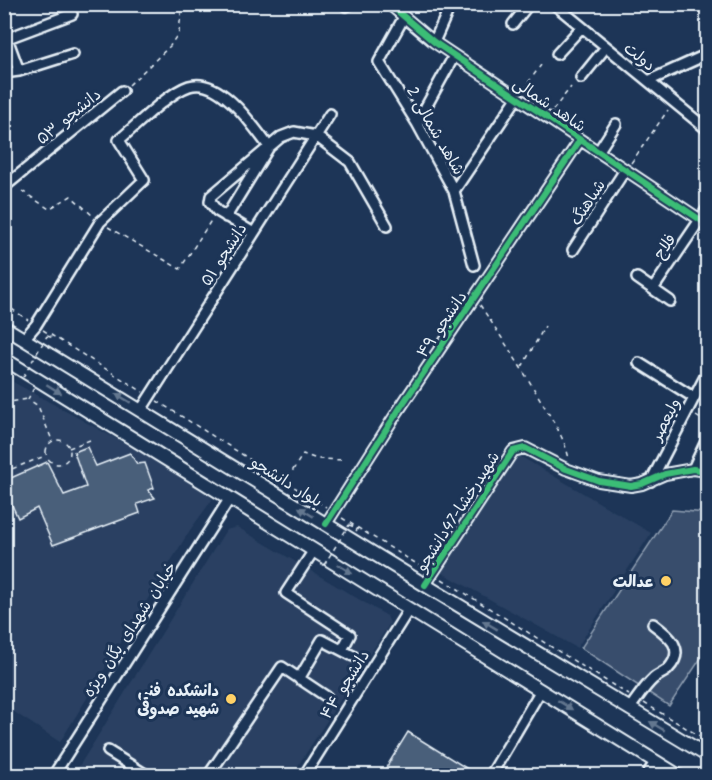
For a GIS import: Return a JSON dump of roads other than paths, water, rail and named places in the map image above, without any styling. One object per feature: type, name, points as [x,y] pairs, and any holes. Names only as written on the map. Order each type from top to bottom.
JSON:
[{"type":"main road","name":"بلوار دانشجو","points":[[4,327],[425,585],[633,704],[708,756]]},
{"type":"main road","points":[[4,358],[679,776]]},
{"type":"street","points":[[344,4],[346,6],[351,4]]},
{"type":"street","name":"شاهد شمالی","points":[[389,4],[454,56],[704,223]]},
{"type":"street","points":[[434,42],[452,4]]},
{"type":"street","points":[[513,24],[529,4]]},
{"type":"street","name":"دولت","points":[[554,4],[708,130]]},
{"type":"street","points":[[19,71],[6,34],[72,14]]},
{"type":"street","name":"شاهد شمالی 2","points":[[404,17],[379,63],[417,123],[454,191],[474,265]]},
{"type":"street","points":[[557,54],[582,27]]},
{"type":"street","points":[[581,78],[606,47]]},
{"type":"street","points":[[4,73],[19,71],[73,54]]},
{"type":"street","points":[[648,81],[708,54]]},
{"type":"street","points":[[417,123],[454,56]]},
{"type":"street","points":[[24,339],[36,325],[100,222],[144,180],[119,140],[175,93],[191,85],[208,88],[228,99],[245,115],[269,147]]},
{"type":"street","name":"دانشجو ۵۳","points":[[4,187],[122,91]]},
{"type":"street","points":[[454,191],[517,98]]},
{"type":"street","name":"دانشجو ۵۱","points":[[141,410],[330,114]]},
{"type":"street","points":[[598,152],[616,124]]},
{"type":"street","points":[[254,233],[217,212],[210,202],[211,196],[281,137],[294,132],[316,136],[350,162],[387,226]]},
{"type":"street","name":"دانشجو ۴۹","points":[[326,524],[398,411],[580,140]]},
{"type":"street","points":[[226,217],[269,147]]},
{"type":"street","name":"شباهنگ","points":[[573,250],[625,170]]},
{"type":"street","name":"فلاح","points":[[653,289],[704,223],[708,208]]},
{"type":"street","points":[[637,278],[670,301]]},
{"type":"street","points":[[639,363],[693,397]]},
{"type":"street","name":"ولیعصر","points":[[651,481],[693,397],[705,382],[708,371]]},
{"type":"street","points":[[693,469],[708,437]]},
{"type":"street","name":"شهیدرخشا-47دانشجو","points":[[425,585],[513,451],[525,448],[572,471],[600,481],[631,486],[651,481]]},
{"type":"street","points":[[651,481],[665,474],[693,469],[708,471]]},
{"type":"street","name":"خیابان شهدای یگان ویژه","points":[[53,776],[230,498]]},
{"type":"street","points":[[314,550],[286,593],[350,635],[342,650]]},
{"type":"street","name":"دانشجو ۴۴","points":[[304,776],[409,609]]},
{"type":"street","points":[[633,704],[653,679],[670,667],[676,654],[670,637],[653,624]]},
{"type":"street","points":[[299,679],[322,640],[352,656]]},
{"type":"street","points":[[208,776],[282,667],[327,697]]},
{"type":"street","points":[[492,773],[541,690]]},
{"type":"street","points":[[108,751],[148,776]]},
{"type":"street","points":[[646,776],[656,761]]},
{"type":"place","name":"عدالت","points":[[666,581]]},
{"type":"place","name":"دانشکده فنی شهید صدوقی","points":[[231,699]]}]
